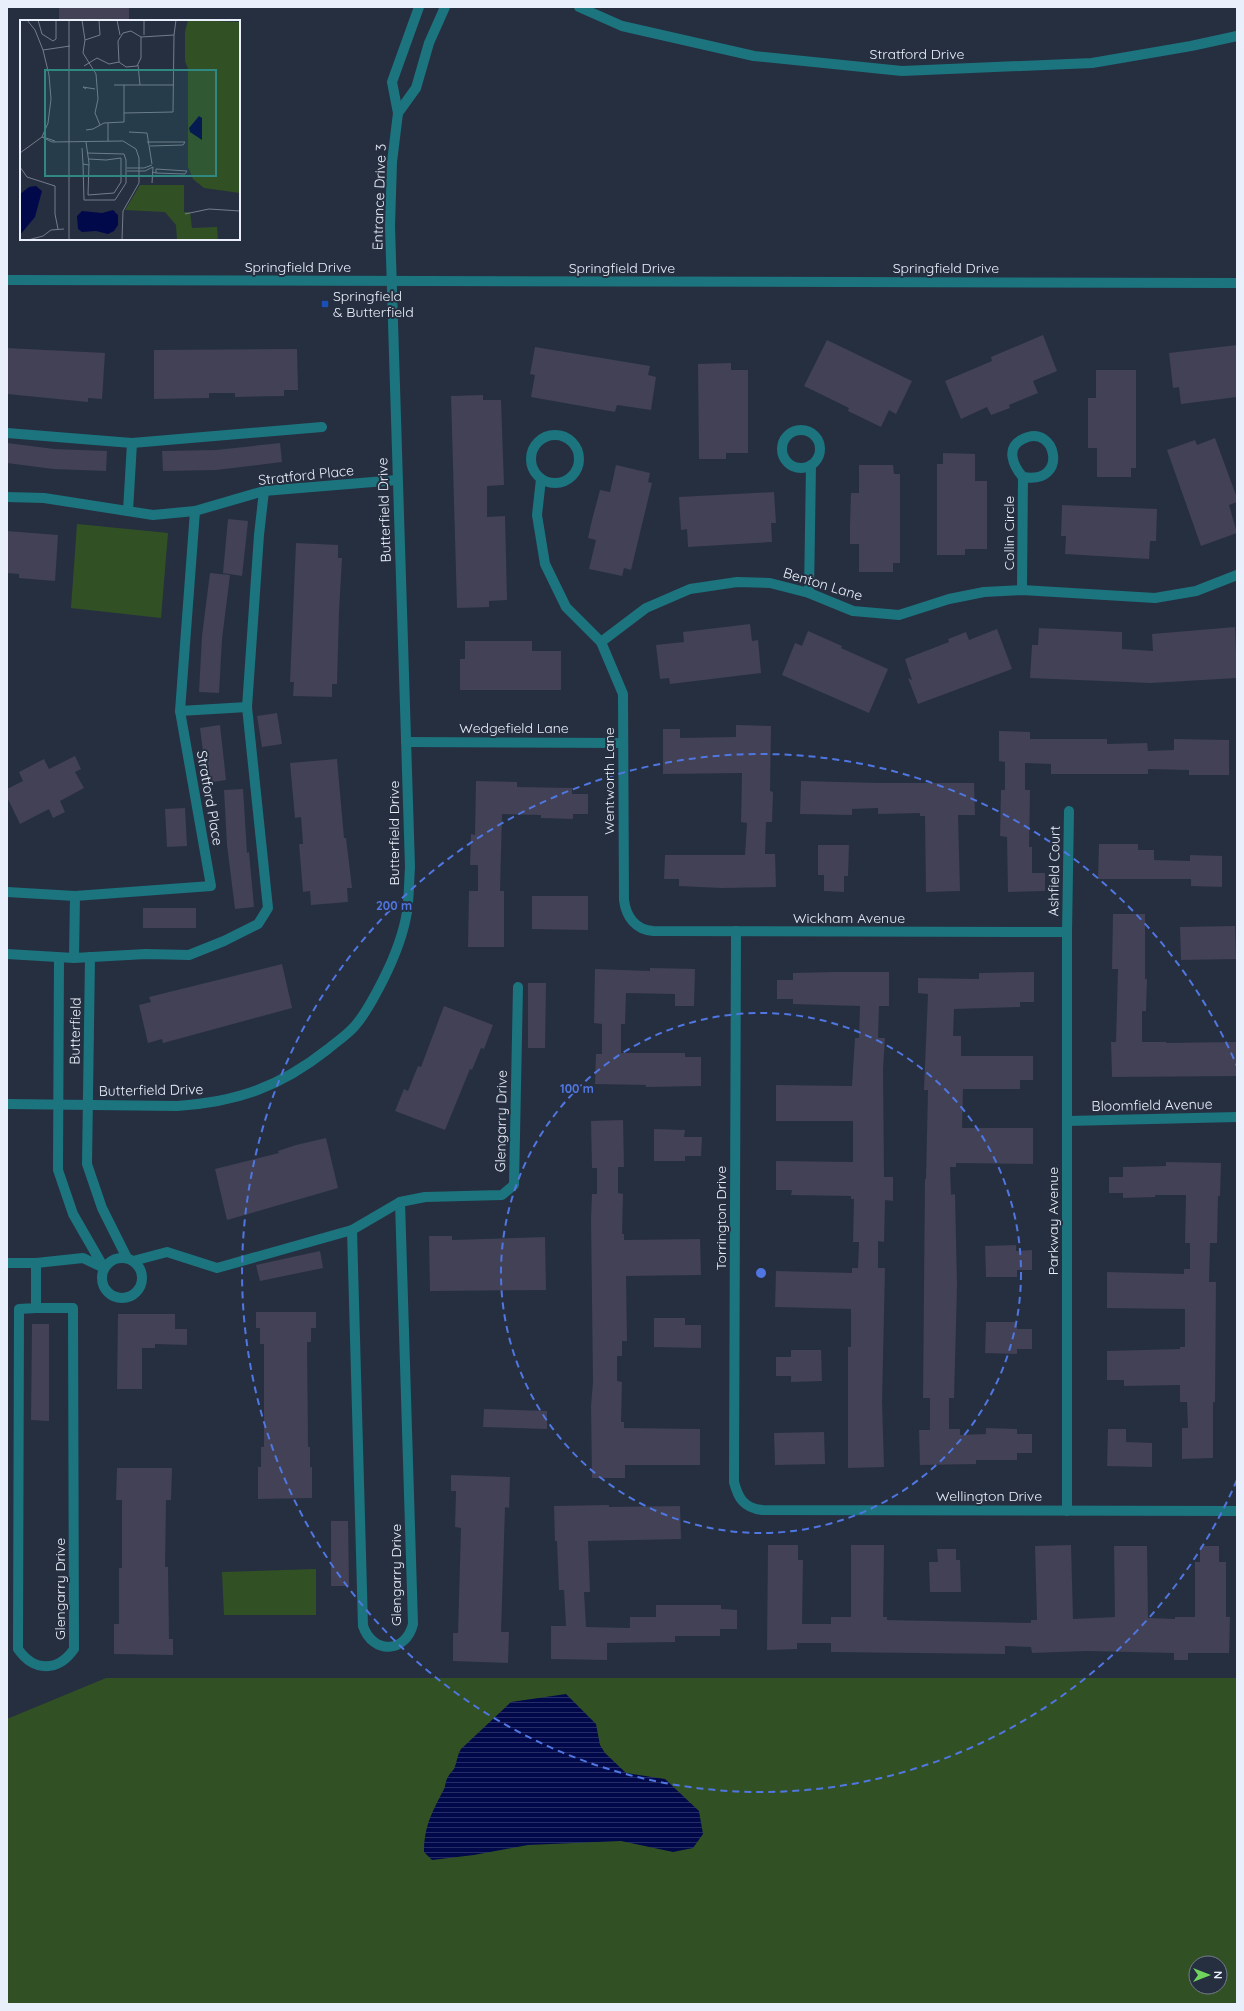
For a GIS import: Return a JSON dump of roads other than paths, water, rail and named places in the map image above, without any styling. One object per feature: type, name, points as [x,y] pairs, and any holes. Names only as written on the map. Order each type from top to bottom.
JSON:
[{"type":"street","name":"Entrance Drive 3","points":[[393,281],[390,219],[392,162],[398,113],[392,82],[419,7]]},
{"type":"street","name":"Entrance Drive 3","points":[[398,113],[416,88],[429,43],[445,7]]},
{"type":"street","name":"Stratford Drive","points":[[579,7],[622,26],[754,56],[902,71],[1092,63],[1191,46],[1237,36]]},
{"type":"street","name":"Springfield Drive","points":[[7,280],[1237,283]]},
{"type":"street","name":"Butterfield Drive","points":[[7,1104],[177,1106],[205,1104],[233,1099],[260,1090],[285,1079],[308,1065],[352,1029],[379,987],[393,960],[407,913],[410,867],[397,480],[393,281]]},
{"type":"street","points":[[7,433],[132,443],[322,427]]},
{"type":"street","points":[[541,479],[548,482],[562,482],[574,473],[577,466],[577,451],[568,440],[560,436],[544,438],[535,446],[531,457],[532,466],[541,479],[537,515],[544,564],[566,607],[601,642]]},
{"type":"street","name":"Collin Circle","points":[[1022,590],[1023,477],[1012,462],[1012,453],[1015,446],[1028,436],[1037,436],[1045,439],[1054,452],[1054,461],[1051,468],[1038,478],[1023,477]]},
{"type":"street","points":[[128,511],[132,443]]},
{"type":"street","points":[[809,593],[811,465]]},
{"type":"street","name":"Stratford Place","points":[[7,497],[44,498],[153,515],[195,511],[264,492],[397,480]]},
{"type":"street","points":[[7,954],[59,958],[146,954],[189,955],[224,941],[258,924],[268,908],[247,707],[259,535],[264,492]]},
{"type":"street","name":"Stratford Place","points":[[7,892],[75,896],[211,886],[180,711],[195,511]]},
{"type":"street","name":"Benton Lane","points":[[601,642],[646,608],[690,589],[744,582],[770,583],[809,593],[853,610],[899,616],[949,599],[984,592],[1022,590],[1155,598],[1196,591],[1237,575]]},
{"type":"street","name":"Wentworth Lane","points":[[601,642],[623,694],[622,743],[624,900],[626,911],[633,922]]},
{"type":"street","points":[[180,711],[247,707]]},
{"type":"street","name":"Wedgefield Lane","points":[[406,742],[622,743]]},
{"type":"street","name":"Ashfield Court","points":[[1067,932],[1069,811]]},
{"type":"street","points":[[74,958],[75,896]]},
{"type":"street","name":"Wickham Avenue","points":[[633,922],[650,931],[1067,932]]},
{"type":"street","name":"Torrington Drive","points":[[736,931],[734,1482],[743,1502]]},
{"type":"street","name":"Parkway Avenue","points":[[1067,932],[1067,1511]]},
{"type":"street","name":"Butterfield","points":[[87,1104],[90,957]]},
{"type":"street","name":"Butterfield","points":[[58,1104],[59,958]]},
{"type":"street","name":"Glengarry Drive","points":[[104,1268],[114,1259],[130,1260],[167,1252],[217,1268],[352,1230],[400,1202],[425,1197],[502,1195],[514,1185],[518,987]]},
{"type":"street","points":[[58,1104],[58,1170],[73,1214],[104,1268],[102,1281],[108,1293],[120,1298],[127,1298],[138,1291],[142,1278],[138,1266],[130,1260],[102,1208],[87,1164],[87,1104]]},
{"type":"street","name":"Bloomfield Avenue","points":[[1067,1121],[1237,1117]]},
{"type":"street","name":"Glengarry Drive","points":[[352,1230],[363,1626],[366,1634],[377,1645],[393,1646],[407,1639],[413,1624],[400,1202]]},
{"type":"street","points":[[7,1262],[36,1263],[83,1258],[104,1268]]},
{"type":"street","points":[[36,1263],[36,1308]]},
{"type":"street","name":"Glengarry Drive","points":[[36,1308],[73,1308],[74,1649],[68,1657],[60,1663],[51,1666],[41,1666],[32,1663],[23,1657],[18,1649],[19,1309],[36,1308]]},
{"type":"street","name":"Wellington Drive","points":[[743,1502],[751,1507],[762,1510],[1237,1511]]},
{"type":"place","name":"Springfield & Butterfield","points":[[325,304]]}]
